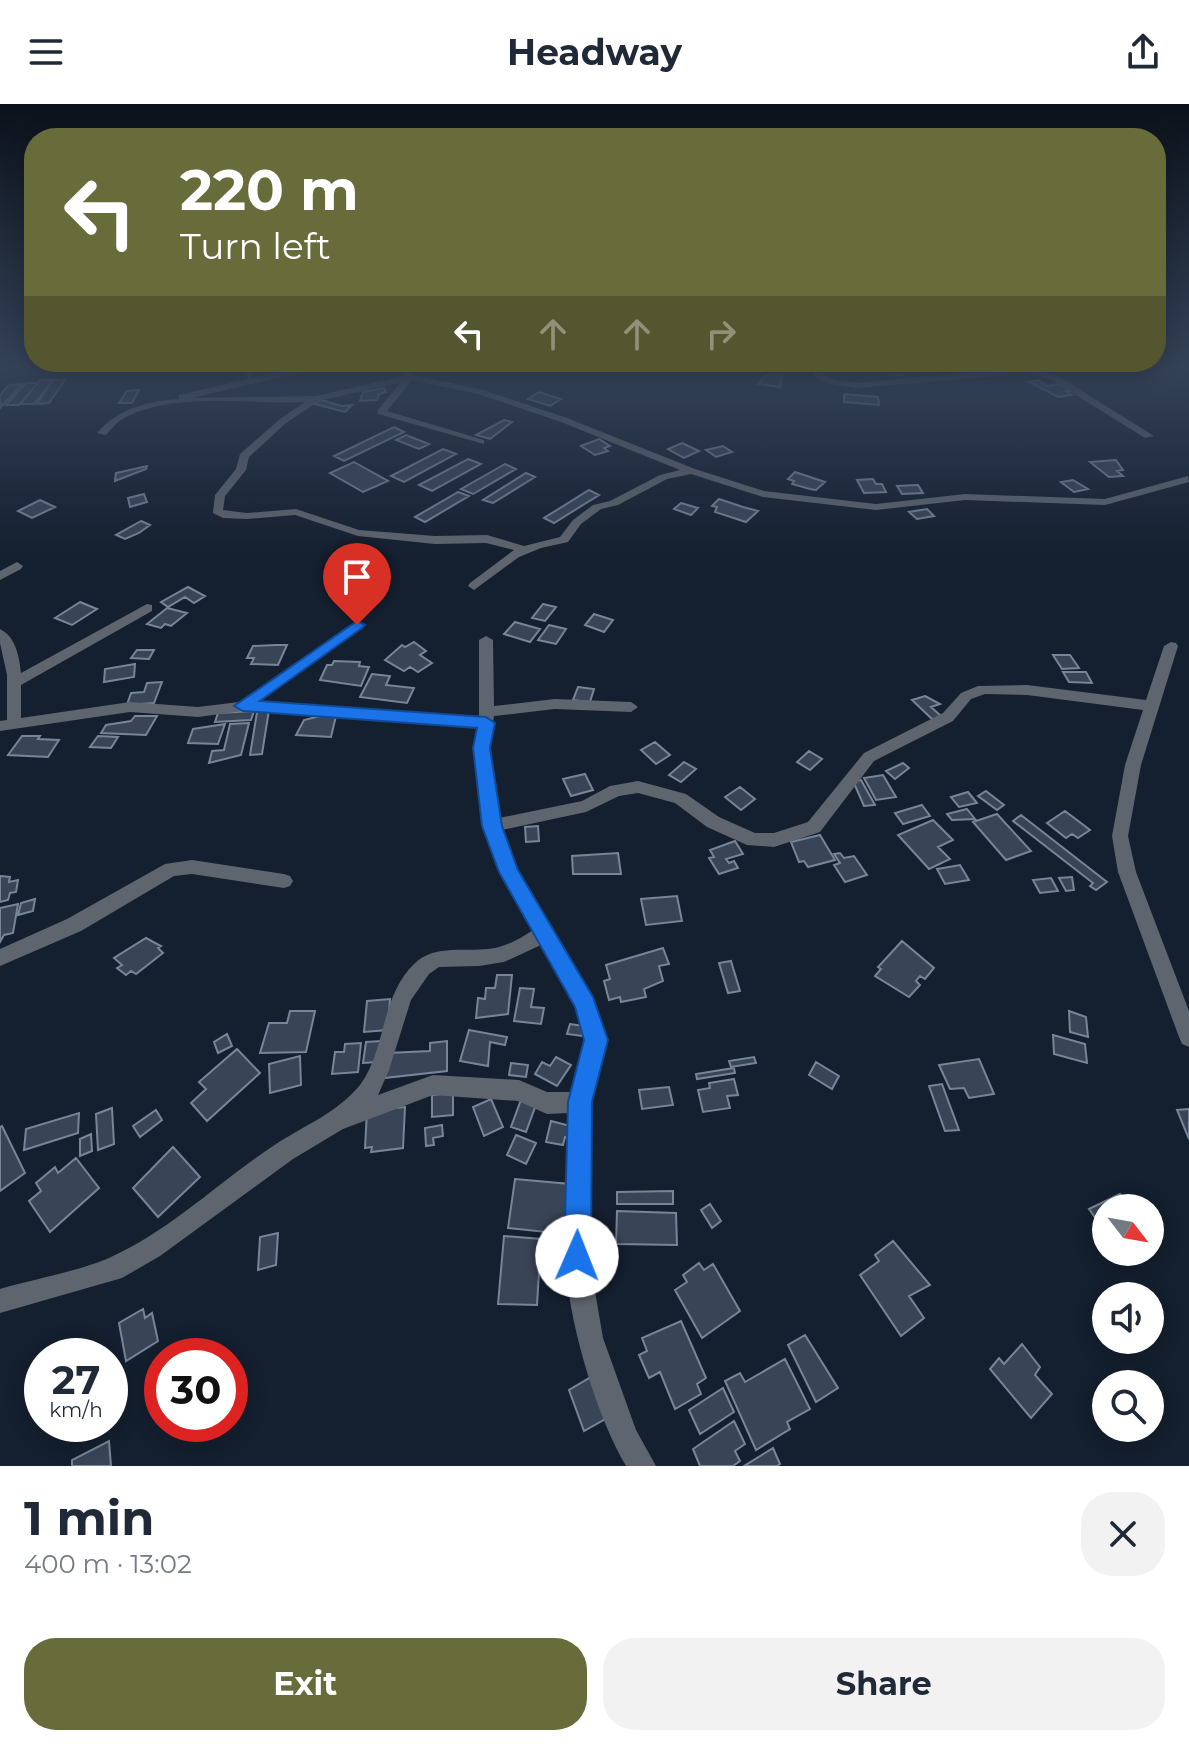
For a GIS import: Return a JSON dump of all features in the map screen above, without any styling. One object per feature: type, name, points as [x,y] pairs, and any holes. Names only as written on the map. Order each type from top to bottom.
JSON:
[{"type":"street","points":[[273,430],[244,456],[241,470],[220,495],[217,511],[223,515],[296,512],[358,533],[435,540],[487,539],[522,549]]},
{"type":"street","points":[[439,430],[480,442]]},
{"type":"street","points":[[588,430],[691,471],[763,494],[876,507],[979,497],[1105,502],[1188,479]]},
{"type":"street","points":[[1139,430],[1149,436]]},
{"type":"street","points":[[474,586],[508,556],[522,549],[564,540],[577,522],[597,507],[614,503],[664,477],[691,471]]},
{"type":"street","points":[[0,576],[17,566]]},
{"type":"street","points":[[9,677],[147,608]]},
{"type":"street","points":[[243,706],[357,625]]},
{"type":"street","points":[[0,633],[6,638],[9,677],[7,724],[130,707],[198,712],[243,706],[487,717],[555,704],[631,707]]},
{"type":"street","points":[[486,640],[487,717],[481,748],[492,826],[509,872],[585,1004],[596,1040],[580,1102],[577,1256],[590,1338],[625,1438],[642,1466]]},
{"type":"street","points":[[1171,646],[1133,765],[1120,836],[1127,872],[1189,1037]]},
{"type":"street","points":[[492,826],[586,806],[616,790],[638,787],[680,798],[713,822],[753,840],[774,840],[814,827],[869,757],[948,717],[966,696],[983,689],[1027,690],[1152,706]]},
{"type":"street","points":[[0,958],[74,925],[171,869],[192,867],[284,881]]},
{"type":"street","points":[[337,1121],[371,1088],[408,986],[427,963],[436,959],[502,957],[523,948],[542,934]]},
{"type":"street","points":[[0,1301],[113,1269],[152,1248],[285,1151],[337,1121],[433,1085],[519,1091],[547,1103],[580,1102]]},
{"type":"building","points":[[389,430],[404,432],[344,461],[334,456]]},
{"type":"building","points":[[486,430],[502,430],[490,439],[476,435]]},
{"type":"building","points":[[406,435],[429,444],[419,449],[396,440]]},
{"type":"building","points":[[599,439],[610,446],[604,448],[608,451],[595,455],[581,446]]},
{"type":"building","points":[[682,443],[699,451],[684,458],[668,449]]},
{"type":"building","points":[[723,446],[732,452],[716,457],[706,450]]},
{"type":"building","points":[[443,449],[456,454],[404,482],[391,476]]},
{"type":"building","points":[[468,459],[481,464],[432,491],[419,485]]},
{"type":"building","points":[[1116,460],[1123,470],[1117,471],[1123,476],[1109,477],[1090,462]]},
{"type":"building","points":[[354,462],[388,481],[363,492],[330,473]]},
{"type":"building","points":[[505,464],[516,469],[473,494],[461,489]]},
{"type":"building","points":[[147,466],[146,469],[115,481],[116,473]]},
{"type":"building","points":[[795,472],[825,482],[816,490],[792,484],[794,481],[788,479]]},
{"type":"building","points":[[526,473],[535,477],[493,503],[483,500]]},
{"type":"building","points":[[873,479],[876,484],[882,484],[886,492],[864,493],[857,480]]},
{"type":"building","points":[[1073,480],[1088,489],[1074,492],[1061,482]]},
{"type":"building","points":[[918,485],[923,493],[902,494],[897,486]]},
{"type":"building","points":[[589,490],[599,495],[554,523],[544,518]]},
{"type":"building","points":[[458,492],[469,496],[425,522],[415,517]]},
{"type":"building","points":[[144,494],[147,502],[130,507],[128,498]]},
{"type":"building","points":[[719,499],[758,511],[746,522],[715,512],[717,507],[712,506]]},
{"type":"building","points":[[40,500],[55,507],[32,518],[18,511]]},
{"type":"building","points":[[681,503],[698,508],[691,515],[674,509]]},
{"type":"building","points":[[927,509],[934,516],[917,519],[909,512]]},
{"type":"building","points":[[141,521],[150,525],[125,539],[116,535]]},
{"type":"building","points":[[188,587],[205,596],[194,603],[185,597],[168,607],[161,602]]},
{"type":"building","points":[[80,602],[97,609],[72,625],[55,618]]},
{"type":"building","points":[[543,604],[556,607],[545,621],[532,618]]},
{"type":"building","points":[[167,608],[187,613],[171,626],[165,624],[161,628],[147,624]]},
{"type":"building","points":[[594,614],[613,620],[604,632],[585,625]]},
{"type":"building","points":[[515,622],[540,629],[530,642],[504,634]]},
{"type":"building","points":[[549,625],[566,629],[556,644],[538,640]]},
{"type":"building","points":[[414,642],[426,651],[420,655],[432,663],[418,672],[410,667],[404,671],[385,660],[402,645],[405,647]]},
{"type":"building","points":[[287,645],[278,665],[251,664],[254,658],[247,658],[253,646]]},
{"type":"building","points":[[137,650],[154,650],[149,659],[131,658]]},
{"type":"building","points":[[1053,655],[1070,655],[1079,668],[1062,669]]},
{"type":"building","points":[[334,661],[360,662],[359,666],[369,667],[361,686],[320,680],[327,665],[332,665]]},
{"type":"building","points":[[135,664],[134,677],[104,682],[105,669]]},
{"type":"building","points":[[1063,672],[1086,672],[1092,683],[1069,682]]},
{"type":"building","points":[[372,674],[390,676],[386,685],[414,688],[407,703],[360,697]]},
{"type":"building","points":[[162,682],[154,703],[127,705],[131,693],[144,692],[147,683]]},
{"type":"building","points":[[578,687],[594,689],[590,702],[573,700]]},
{"type":"building","points":[[925,696],[940,704],[931,707],[941,716],[933,720],[912,700]]},
{"type":"building","points":[[269,710],[262,754],[250,755],[257,712]]},
{"type":"building","points":[[254,711],[251,720],[215,722],[218,713]]},
{"type":"building","points":[[135,716],[157,716],[146,735],[101,733],[106,725],[131,721]]},
{"type":"building","points":[[336,716],[331,737],[296,735],[304,720]]},
{"type":"building","points":[[249,723],[241,755],[209,763],[212,751],[224,750],[230,724]]},
{"type":"building","points":[[225,724],[218,744],[188,743],[193,729]]},
{"type":"building","points":[[22,736],[59,740],[48,757],[8,755]]},
{"type":"building","points":[[98,736],[118,737],[111,748],[90,747]]},
{"type":"building","points":[[655,742],[670,755],[656,764],[641,750]]},
{"type":"building","points":[[809,751],[822,759],[810,770],[797,762]]},
{"type":"building","points":[[684,762],[696,769],[681,782],[669,775]]},
{"type":"building","points":[[903,763],[909,768],[895,779],[886,771]]},
{"type":"building","points":[[585,774],[593,790],[571,796],[563,779]]},
{"type":"building","points":[[883,775],[896,797],[876,800],[864,778]]},
{"type":"building","points":[[861,780],[875,805],[864,806],[853,781]]},
{"type":"building","points":[[740,787],[755,799],[741,810],[725,797]]},
{"type":"building","points":[[986,791],[1004,805],[997,810],[978,796]]},
{"type":"building","points":[[968,792],[977,803],[959,807],[951,797]]},
{"type":"building","points":[[922,805],[930,816],[903,824],[895,813]]},
{"type":"building","points":[[967,809],[975,819],[952,820],[947,814]]},
{"type":"building","points":[[1065,811],[1090,830],[1078,838],[1072,834],[1066,838],[1047,823]]},
{"type":"building","points":[[997,814],[1031,851],[1006,860],[973,822]]},
{"type":"building","points":[[1021,815],[1107,882],[1096,890],[1090,886],[1093,883],[1013,821]]},
{"type":"building","points":[[933,820],[953,840],[938,847],[950,859],[929,869],[898,835]]},
{"type":"building","points":[[538,826],[539,841],[526,842],[525,827]]},
{"type":"building","points":[[820,835],[835,860],[808,867],[804,861],[799,862],[791,842]]},
{"type":"building","points":[[735,841],[743,854],[726,859],[729,863],[734,861],[738,868],[719,874],[709,858],[714,857],[710,850]]},
{"type":"building","points":[[618,853],[621,874],[573,874],[572,856]]},
{"type":"building","points":[[840,853],[844,858],[854,856],[867,875],[845,882],[834,865],[840,863],[834,854]]},
{"type":"building","points":[[960,865],[969,880],[945,884],[937,869]]},
{"type":"building","points":[[0,876],[10,877],[9,882],[18,880],[16,892],[10,893],[8,900],[0,902]]},
{"type":"building","points":[[1072,877],[1074,890],[1066,891],[1059,878]]},
{"type":"building","points":[[1051,878],[1058,891],[1040,893],[1033,880]]},
{"type":"building","points":[[677,896],[682,921],[646,925],[641,899]]},
{"type":"building","points":[[35,899],[33,911],[18,915],[21,903]]},
{"type":"building","points":[[18,904],[13,933],[4,935],[0,942],[0,908]]},
{"type":"building","points":[[146,938],[161,946],[158,948],[163,953],[136,974],[131,971],[126,975],[117,968],[122,965],[114,958]]},
{"type":"building","points":[[902,941],[934,968],[925,979],[920,976],[916,981],[920,985],[909,997],[875,976],[881,969],[878,967]]},
{"type":"building","points":[[663,948],[669,964],[659,966],[663,981],[644,989],[646,997],[621,1002],[620,997],[609,1000],[604,981],[610,979],[606,965]]},
{"type":"building","points":[[731,961],[740,991],[728,993],[719,963]]},
{"type":"building","points":[[497,975],[512,975],[508,1014],[476,1018],[478,998],[485,999],[486,988],[495,988]]},
{"type":"building","points":[[520,988],[534,989],[531,1007],[544,1008],[541,1024],[514,1021]]},
{"type":"building","points":[[390,999],[388,1030],[364,1032],[367,1001]]},
{"type":"building","points":[[290,1011],[315,1011],[306,1052],[260,1053],[269,1023],[287,1023]]},
{"type":"building","points":[[1069,1011],[1086,1017],[1088,1037],[1070,1032]]},
{"type":"building","points":[[570,1024],[584,1026],[582,1036],[567,1034]]},
{"type":"building","points":[[469,1030],[507,1037],[505,1045],[490,1042],[488,1066],[460,1061]]},
{"type":"building","points":[[227,1034],[232,1046],[218,1053],[214,1042]]},
{"type":"building","points":[[1053,1035],[1085,1044],[1087,1063],[1054,1054]]},
{"type":"building","points":[[381,1041],[378,1062],[363,1063],[366,1042]]},
{"type":"building","points":[[447,1041],[447,1071],[384,1078],[388,1053],[430,1051],[430,1043]]},
{"type":"building","points":[[361,1043],[358,1072],[332,1074],[335,1052],[344,1052],[345,1044]]},
{"type":"building","points":[[237,1049],[260,1073],[207,1121],[191,1103],[206,1089],[199,1082]]},
{"type":"building","points":[[300,1056],[301,1085],[270,1093],[269,1064]]},
{"type":"building","points":[[556,1057],[571,1065],[557,1086],[535,1074],[542,1062],[550,1066]]},
{"type":"building","points":[[754,1057],[756,1063],[731,1067],[729,1061]]},
{"type":"building","points":[[979,1059],[994,1094],[969,1098],[964,1088],[950,1089],[939,1065]]},
{"type":"building","points":[[816,1062],[839,1076],[832,1089],[809,1075]]},
{"type":"building","points":[[511,1063],[528,1065],[526,1077],[509,1075]]},
{"type":"building","points":[[734,1068],[735,1073],[697,1079],[696,1074]]},
{"type":"building","points":[[734,1079],[738,1095],[727,1096],[730,1108],[703,1112],[698,1090],[710,1088],[709,1083]]},
{"type":"building","points":[[942,1084],[959,1130],[945,1131],[929,1086]]},
{"type":"building","points":[[669,1087],[673,1105],[642,1109],[639,1090]]},
{"type":"building","points":[[453,1093],[453,1115],[432,1117],[432,1095]]},
{"type":"building","points":[[522,1097],[537,1102],[526,1132],[511,1127]]},
{"type":"building","points":[[491,1099],[503,1127],[484,1136],[473,1107]]},
{"type":"building","points":[[405,1107],[403,1148],[371,1152],[372,1147],[365,1148],[367,1111]]},
{"type":"building","points":[[112,1108],[114,1144],[98,1150],[96,1114]]},
{"type":"building","points":[[1189,1109],[1189,1139],[1177,1110]]},
{"type":"building","points":[[156,1110],[162,1120],[140,1137],[133,1126]]},
{"type":"building","points":[[79,1113],[78,1133],[24,1150],[26,1129]]},
{"type":"building","points":[[551,1121],[574,1127],[572,1138],[565,1137],[563,1145],[546,1142]]},
{"type":"building","points":[[442,1125],[443,1136],[433,1138],[434,1145],[426,1146],[425,1128]]},
{"type":"building","points":[[0,1127],[25,1173],[0,1191]]},
{"type":"building","points":[[91,1134],[92,1151],[80,1156],[80,1139]]},
{"type":"building","points":[[516,1135],[536,1143],[526,1164],[507,1155]]},
{"type":"building","points":[[173,1147],[200,1177],[158,1217],[133,1188]]},
{"type":"building","points":[[76,1158],[99,1188],[50,1232],[29,1201],[41,1191],[36,1183],[55,1167],[58,1173]]},
{"type":"building","points":[[515,1179],[570,1184],[565,1234],[508,1228]]},
{"type":"building","points":[[673,1191],[673,1204],[617,1204],[617,1192]]},
{"type":"building","points":[[710,1204],[721,1221],[712,1228],[701,1210]]},
{"type":"building","points":[[617,1211],[676,1213],[677,1245],[616,1244]]},
{"type":"building","points":[[278,1233],[276,1265],[258,1270],[260,1237]]},
{"type":"building","points":[[504,1236],[541,1239],[537,1305],[498,1304]]},
{"type":"building","points":[[893,1241],[930,1285],[909,1296],[924,1318],[901,1336],[860,1275],[879,1261],[875,1255]]},
{"type":"building","points":[[699,1263],[704,1270],[713,1264],[740,1311],[702,1338],[675,1290],[687,1282],[683,1275]]},
{"type":"building","points":[[143,1309],[145,1318],[152,1313],[157,1338],[144,1338],[144,1350],[128,1360],[128,1338],[122,1338],[119,1323]]},
{"type":"building","points":[[681,1321],[706,1378],[697,1384],[701,1394],[675,1409],[660,1372],[649,1378],[639,1355],[647,1351],[642,1338]]},
{"type":"building","points":[[805,1335],[838,1388],[816,1402],[788,1345]]},
{"type":"building","points":[[1022,1344],[1040,1367],[1035,1375],[1052,1394],[1031,1418],[990,1369],[999,1358],[1004,1364]]},
{"type":"building","points":[[785,1359],[810,1409],[787,1422],[790,1429],[756,1450],[725,1381],[740,1373],[745,1382]]},
{"type":"building","points":[[591,1377],[607,1418],[584,1431],[569,1390]]},
{"type":"building","points":[[723,1388],[734,1412],[700,1434],[689,1410]]},
{"type":"building","points":[[734,1421],[745,1444],[735,1451],[740,1461],[733,1466],[700,1466],[693,1449]]},
{"type":"building","points":[[109,1442],[111,1466],[72,1466],[72,1460]]},
{"type":"building","points":[[773,1448],[780,1464],[777,1466],[744,1466]]},
{"type":"route","points":[[357,625],[268,685],[243,706],[359,711],[486,723],[481,748],[492,826],[509,872],[585,1004],[596,1040],[580,1102],[577,1256]]}]
